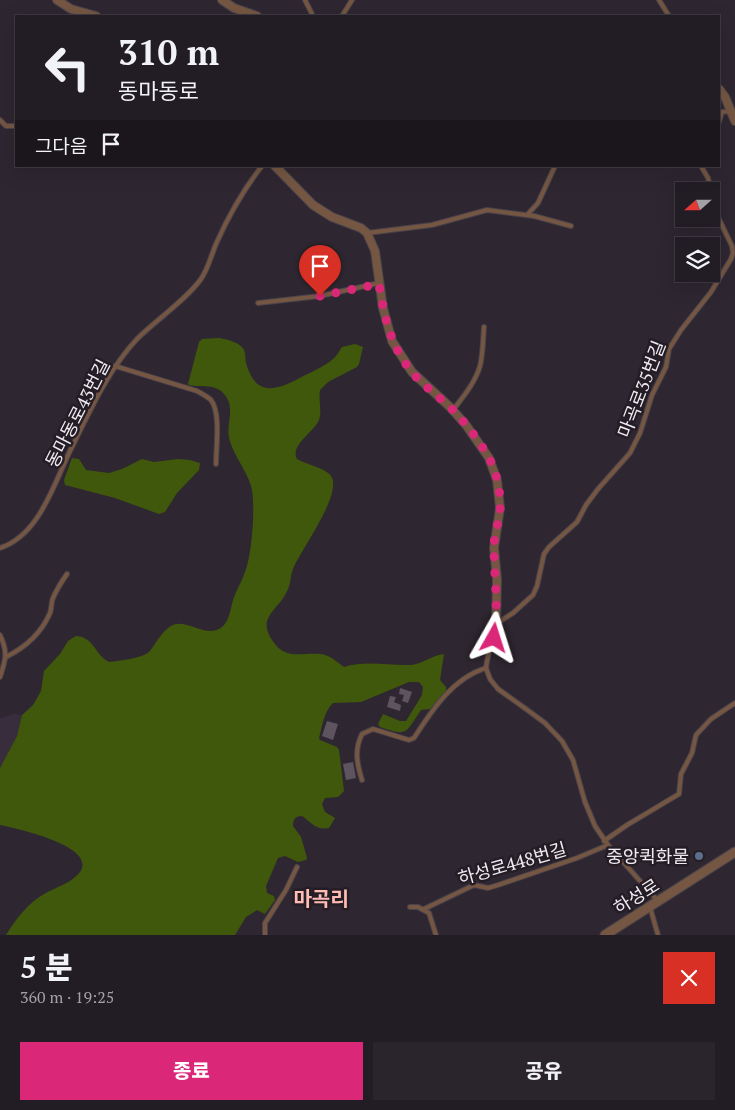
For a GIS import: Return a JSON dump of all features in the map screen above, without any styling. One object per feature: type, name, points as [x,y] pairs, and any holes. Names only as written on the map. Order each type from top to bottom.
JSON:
[{"type":"street","points":[[57,0],[71,9],[92,15]]},
{"type":"street","points":[[222,0],[234,8],[253,15]]},
{"type":"street","points":[[720,90],[735,121]]},
{"type":"street","points":[[276,167],[313,206],[332,217],[361,228],[367,233],[375,251],[379,284],[387,326],[392,341],[403,361],[420,381],[453,410],[479,442],[489,458],[497,480],[500,508],[494,548],[496,624]]},
{"type":"street","name":"하성로","points":[[605,935],[735,852]]},
{"type":"lane","points":[[305,0],[312,15]]},
{"type":"lane","points":[[343,15],[352,0]]},
{"type":"lane","points":[[659,0],[668,15]]},
{"type":"lane","points":[[720,119],[722,112],[731,111]]},
{"type":"lane","points":[[0,120],[6,126],[15,126]]},
{"type":"lane","name":"동마동로43번길","points":[[0,548],[20,537],[50,498],[70,451],[115,366],[137,338],[202,278],[230,213],[261,167]]},
{"type":"lane","points":[[527,215],[538,203],[555,167]]},
{"type":"lane","name":"마곡로35번길","points":[[496,624],[513,613],[533,595],[537,586],[544,554],[555,540],[570,530],[577,522],[598,489],[630,452],[640,433],[656,386],[666,367],[669,349],[680,330],[711,292],[731,259],[733,253],[732,246],[716,213],[708,178],[702,167]]},
{"type":"lane","points":[[367,233],[432,225],[487,210],[527,215],[572,226]]},
{"type":"lane","points":[[258,303],[320,296],[379,284]]},
{"type":"lane","points":[[453,410],[464,397],[478,373],[484,327]]},
{"type":"lane","points":[[115,366],[197,391],[209,398],[214,405],[215,414],[216,464]]},
{"type":"lane","points":[[6,657],[22,649],[41,629],[50,611],[57,588],[67,574]]},
{"type":"lane","points":[[496,624],[486,668],[490,679],[498,689],[545,723],[562,741],[573,760],[585,802],[595,826],[654,904],[658,935]]},
{"type":"lane","points":[[0,635],[6,649],[6,657],[0,677]]},
{"type":"lane","points":[[362,780],[356,752],[358,740],[362,734],[373,730],[409,740],[414,738],[434,708],[448,693],[466,677],[486,668]]},
{"type":"lane","name":"하성로448번길","points":[[424,909],[474,885],[488,888],[498,885],[577,858],[606,843],[627,825],[679,794],[681,774],[692,753],[696,735],[711,719],[735,703]]},
{"type":"lane","points":[[265,935],[265,923],[286,890],[297,867]]},
{"type":"lane","points":[[410,907],[424,909],[429,913],[436,935]]},
{"type":"shaded area","points":[[15,714],[22,715],[17,736],[0,768],[0,718]]},
{"type":"green space","points":[[219,338],[232,341],[243,348],[250,373],[259,385],[265,388],[279,387],[287,384],[325,365],[334,358],[342,347],[355,344],[363,347],[357,367],[328,382],[320,390],[318,422],[296,449],[297,459],[328,473],[333,484],[326,509],[293,569],[288,589],[267,621],[269,635],[275,644],[285,652],[290,654],[324,655],[344,667],[361,664],[411,665],[444,654],[440,680],[446,687],[446,692],[430,709],[421,710],[409,728],[401,732],[380,727],[378,724],[383,714],[400,721],[406,721],[422,695],[423,687],[419,682],[409,682],[361,702],[333,703],[325,715],[319,738],[337,747],[339,750],[344,791],[338,797],[325,798],[322,804],[325,812],[335,818],[329,828],[324,829],[314,825],[302,816],[295,819],[293,826],[301,837],[306,860],[298,862],[285,856],[278,858],[266,886],[267,893],[274,896],[275,900],[265,914],[257,910],[246,917],[235,935],[6,935],[18,917],[38,898],[77,876],[82,863],[77,854],[67,846],[37,834],[0,825],[0,768],[17,736],[22,715],[33,705],[41,691],[44,671],[60,654],[68,641],[76,636],[82,637],[91,643],[100,655],[109,662],[130,659],[146,654],[164,631],[177,624],[205,630],[218,630],[228,619],[234,597],[245,573],[252,540],[252,494],[249,480],[233,450],[229,438],[230,410],[228,399],[217,388],[188,384],[199,342],[202,339]]},
{"type":"green space","points":[[72,458],[79,459],[86,470],[109,473],[142,459],[154,462],[178,459],[200,463],[199,470],[177,493],[165,512],[159,514],[115,498],[65,485],[64,480]]},
{"type":"building","points":[[400,688],[412,692],[408,703],[402,701],[404,695],[399,694]]},
{"type":"building","points":[[390,696],[396,697],[394,702],[401,705],[400,711],[387,707]]},
{"type":"building","points":[[327,721],[338,724],[333,740],[322,736]]},
{"type":"building","points":[[353,762],[356,778],[346,780],[343,764]]},
{"type":"place","name":"중앙퀵화물","points":[[699,856]]},
{"type":"district","name":"마곡리","points":[[321,898]]},
{"type":"route","points":[[320,296],[379,284],[387,326],[392,341],[403,361],[420,381],[450,407],[466,425],[489,458],[497,480],[500,508],[494,548],[496,624],[494,638]]}]
